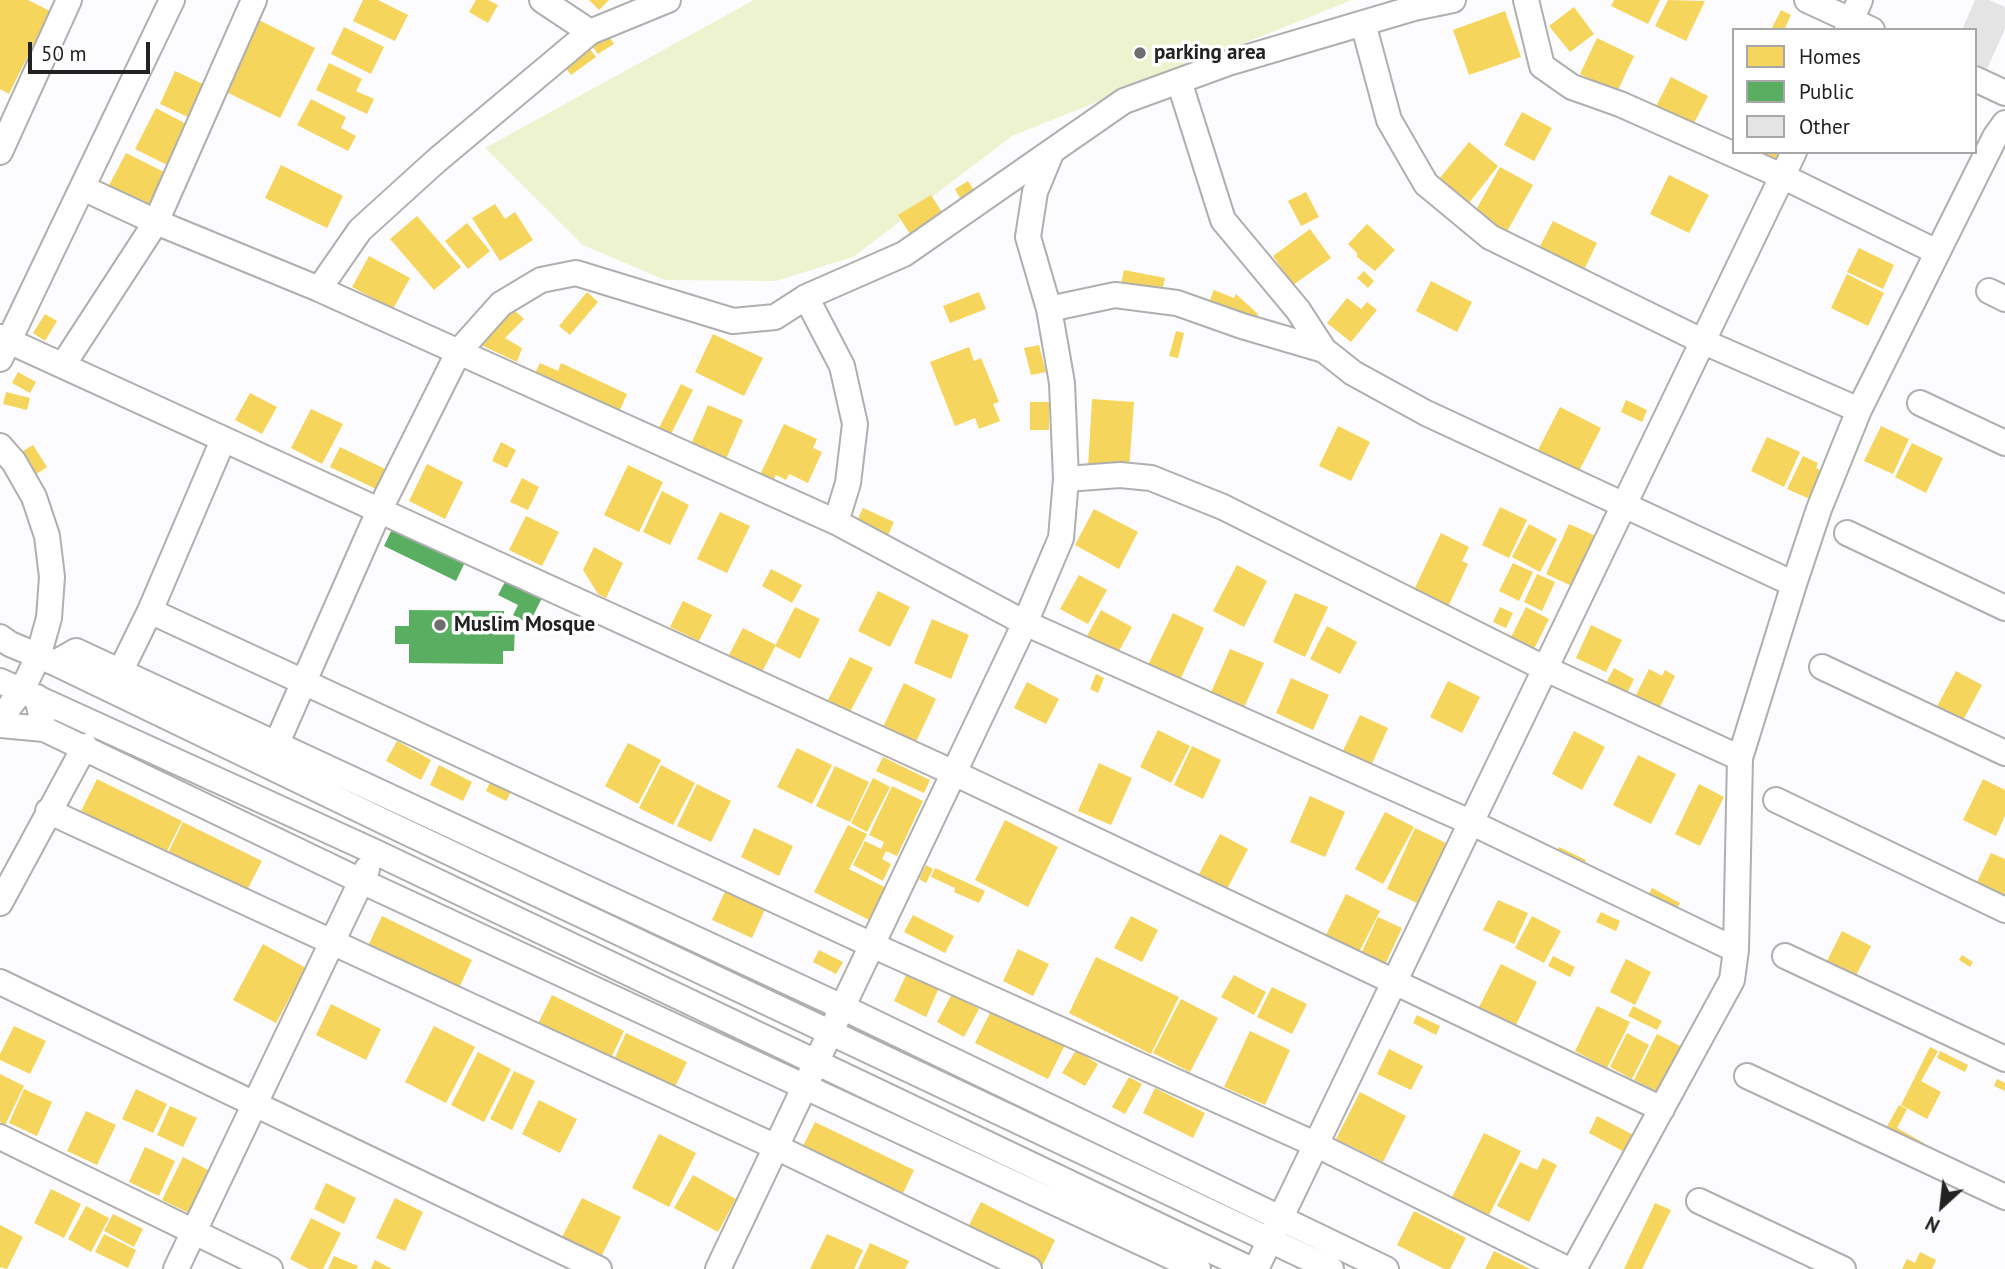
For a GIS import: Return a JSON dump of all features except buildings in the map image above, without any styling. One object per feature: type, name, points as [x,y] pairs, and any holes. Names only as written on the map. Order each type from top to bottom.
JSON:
[{"type":"street","points":[[0,152],[69,0]]},
{"type":"street","points":[[172,0],[83,188],[3,346],[63,365],[954,773],[1662,1109]]},
{"type":"street","points":[[63,365],[156,222],[254,0]]},
{"type":"street","points":[[542,0],[590,32]]},
{"type":"street","points":[[319,289],[360,230],[436,161],[590,32],[668,0]]},
{"type":"street","points":[[276,745],[379,511],[458,351],[500,304],[541,280],[576,273],[733,321],[775,317],[806,297],[904,254],[1124,102],[1228,63],[1413,8],[1453,0]]},
{"type":"street","points":[[1526,0],[1542,66],[1572,88],[1620,103],[1732,154]]},
{"type":"street","points":[[1807,0],[1857,20]]},
{"type":"street","points":[[1363,23],[1390,120],[1426,184],[1490,237],[1704,342],[1859,410]]},
{"type":"street","points":[[1977,80],[2005,93]]},
{"type":"street","points":[[1180,81],[1223,220],[1298,310],[1324,351]]},
{"type":"street","points":[[1574,1269],[1732,980],[1736,950],[1741,758],[1794,584],[1819,509],[1859,410],[1937,251],[1995,137],[2005,123]]},
{"type":"street","points":[[718,1269],[1025,623],[1060,538],[1066,478],[1062,383],[1049,309],[1028,237],[1035,192],[1052,151]]},
{"type":"street","points":[[1733,154],[1937,251]]},
{"type":"street","points":[[1256,1269],[1793,154]]},
{"type":"street","points":[[83,188],[156,222],[319,289],[836,522],[1025,623],[1472,822],[1736,950]]},
{"type":"street","points":[[1049,309],[1115,295],[1177,303],[1324,351],[1353,373],[1426,413],[1794,584]]},
{"type":"street","points":[[806,297],[842,366],[855,424],[848,483],[836,522]]},
{"type":"street","points":[[1920,403],[2005,443]]},
{"type":"street","points":[[120,673],[150,611],[223,440]]},
{"type":"street","points":[[0,446],[14,461],[34,497],[47,536],[52,577],[47,660]]},
{"type":"street","points":[[1066,478],[1120,475],[1151,478],[1187,492],[1223,507],[1546,669],[1741,758]]},
{"type":"street","points":[[1847,533],[2005,608]]},
{"type":"street","points":[[150,611],[872,945],[1317,1145],[1567,1269]]},
{"type":"street","points":[[0,637],[9,644],[831,1032],[1275,1230],[1386,1269]]},
{"type":"street","points":[[0,719],[19,689],[47,660],[76,651],[842,1007],[1275,1230],[1331,1269]]},
{"type":"street","points":[[1822,667],[2005,753]]},
{"type":"street","points":[[19,689],[44,729]]},
{"type":"street","points":[[19,689],[375,852],[1250,1269]]},
{"type":"street","points":[[0,725],[44,729],[85,746],[361,881],[1198,1269]]},
{"type":"street","points":[[0,903],[85,746]]},
{"type":"street","points":[[1776,800],[2005,910]]},
{"type":"street","points":[[48,811],[331,944],[776,1147],[1029,1269]]},
{"type":"street","points":[[176,1269],[388,824]]},
{"type":"street","points":[[1785,956],[2005,1059]]},
{"type":"street","points":[[0,982],[599,1269]]},
{"type":"street","points":[[1747,1076],[2005,1197]]},
{"type":"street","points":[[0,1137],[270,1269]]},
{"type":"street","points":[[1699,1201],[1843,1269]]},
{"type":"green space","points":[[754,0],[1352,0],[1012,136],[853,257],[776,281],[665,280],[583,245],[485,148]]},
{"type":"place","name":"parking area","points":[[1140,53]]},
{"type":"place","name":"Muslim Mosque","points":[[440,625]]}]
